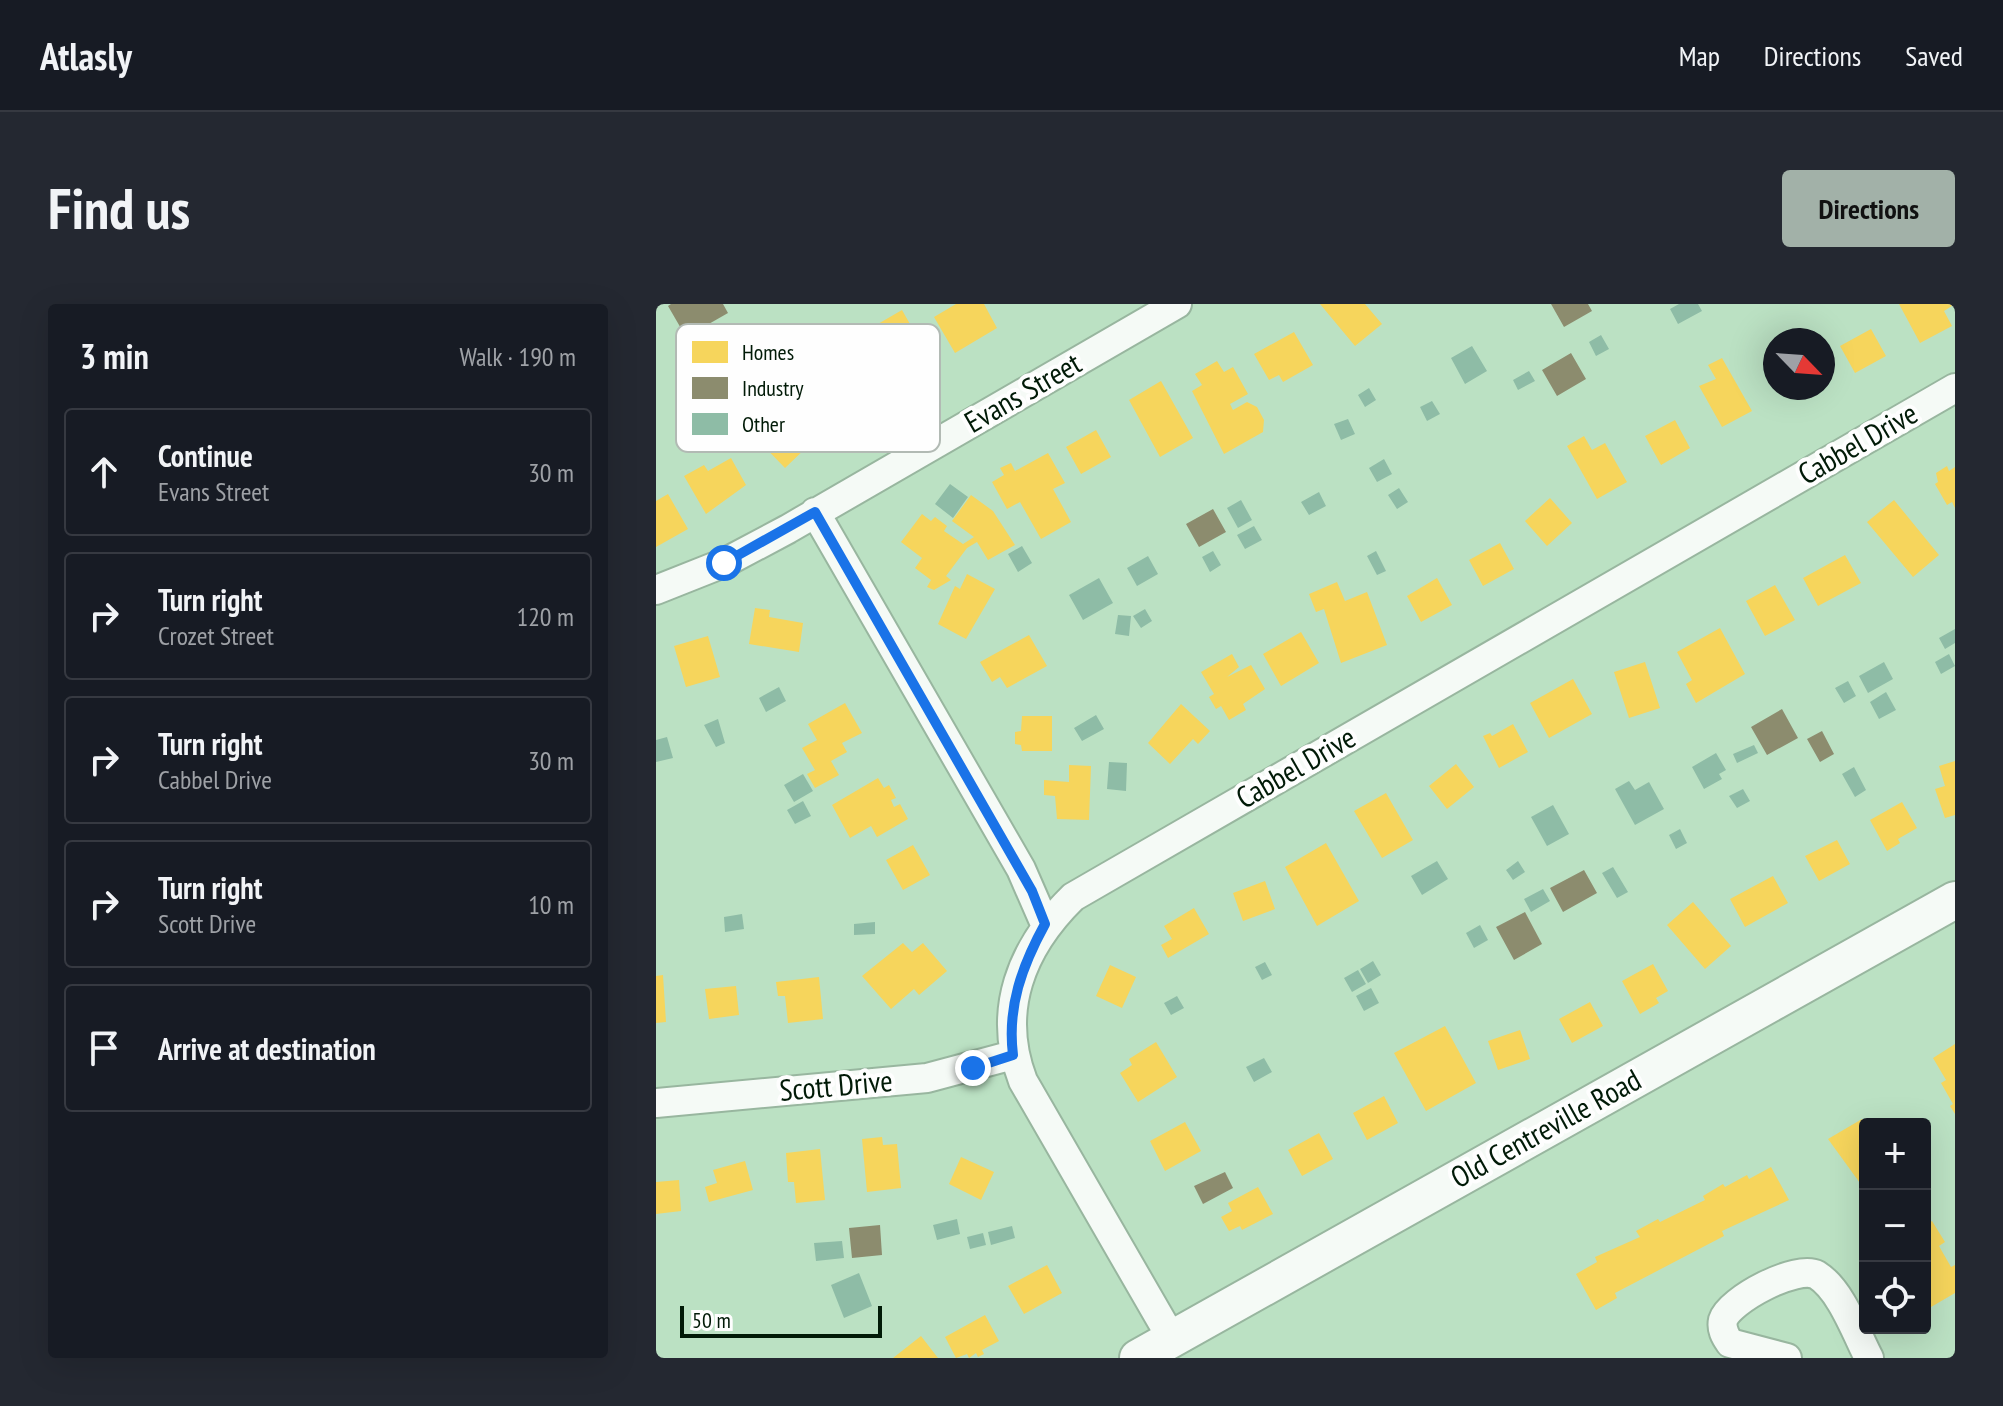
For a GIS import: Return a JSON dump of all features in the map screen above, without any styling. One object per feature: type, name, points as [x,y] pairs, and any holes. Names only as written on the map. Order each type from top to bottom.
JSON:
[{"type":"street","name":"Evans Street","points":[[940,440],[1177,304]]},
{"type":"street","name":"Cabbel Drive","points":[[1172,1339],[1023,1081],[1013,1055],[1010,1028],[1020,974],[1045,924],[1082,892],[1955,388]]},
{"type":"street","name":"Evans Street","points":[[656,590],[724,563],[919,452]]},
{"type":"street","points":[[815,512],[1021,869],[1045,924]]},
{"type":"street","name":"Old Centreville Road","points":[[1138,1358],[1955,900]]},
{"type":"street","name":"Scott Drive","points":[[656,1103],[927,1078],[1013,1055]]},
{"type":"street","points":[[1787,1358],[1730,1343],[1723,1333],[1723,1321],[1730,1309],[1796,1271],[1813,1273],[1828,1283],[1869,1358]]},
{"type":"building: Homes","points":[[956,304],[984,304],[997,328],[955,353],[934,317]]},
{"type":"building: Homes","points":[[1320,304],[1365,304],[1382,324],[1355,346]]},
{"type":"building: Homes","points":[[1899,304],[1955,304],[1944,311],[1952,326],[1920,343]]},
{"type":"building: Homes","points":[[902,310],[910,324],[878,324]]},
{"type":"building: Homes","points":[[1871,329],[1886,356],[1855,373],[1840,346]]},
{"type":"building: Homes","points":[[1294,332],[1313,365],[1283,382],[1279,375],[1269,380],[1254,354]]},
{"type":"building: Homes","points":[[1722,358],[1752,411],[1722,427],[1699,386],[1716,379],[1708,365]]},
{"type":"building: Homes","points":[[1217,361],[1224,372],[1233,367],[1248,394],[1230,404],[1233,410],[1247,402],[1257,407],[1264,420],[1263,432],[1224,454],[1192,391],[1202,385],[1195,374]]},
{"type":"building: Homes","points":[[1161,381],[1193,438],[1160,457],[1129,400]]},
{"type":"building: Homes","points":[[1675,420],[1690,448],[1661,465],[1645,436]]},
{"type":"building: Homes","points":[[1096,430],[1111,457],[1081,474],[1066,447]]},
{"type":"building: Homes","points":[[1584,436],[1592,450],[1605,443],[1627,482],[1597,499],[1567,446]]},
{"type":"building: Homes","points":[[770,452],[802,452],[785,468]]},
{"type":"building: Homes","points":[[1048,453],[1065,483],[1053,489],[1071,522],[1041,539],[1020,502],[1007,509],[992,482],[1004,475],[1000,468],[1011,463],[1015,471]]},
{"type":"building: Homes","points":[[731,458],[746,485],[706,514],[684,476],[704,465],[708,471]]},
{"type":"building: Homes","points":[[1947,466],[1949,471],[1955,467],[1955,508],[1952,502],[1947,505],[1935,484],[1938,482],[1936,473]]},
{"type":"building: Homes","points":[[668,494],[688,529],[656,547],[656,501]]},
{"type":"building: Homes","points":[[971,495],[993,511],[1015,545],[988,560],[977,542],[967,548],[946,576],[951,580],[934,590],[927,587],[931,580],[915,568],[922,558],[901,542],[922,514],[931,521],[935,517],[947,526],[944,531],[963,544],[974,537],[952,521]]},
{"type":"building: Homes","points":[[1550,498],[1572,523],[1547,546],[1525,521]]},
{"type":"building: Homes","points":[[1894,500],[1939,555],[1913,577],[1867,522]]},
{"type":"building: Homes","points":[[1500,543],[1514,569],[1483,586],[1469,560]]},
{"type":"building: Homes","points":[[1845,555],[1861,583],[1818,606],[1803,578]]},
{"type":"building: Homes","points":[[967,574],[995,589],[966,639],[938,624],[955,586],[960,589]]},
{"type":"building: Homes","points":[[1437,578],[1452,605],[1421,622],[1407,596]]},
{"type":"building: Homes","points":[[1337,582],[1345,601],[1367,592],[1387,645],[1341,663],[1324,609],[1316,612],[1309,594]]},
{"type":"building: Homes","points":[[1775,585],[1795,620],[1765,636],[1746,601]]},
{"type":"building: Homes","points":[[755,608],[770,610],[769,617],[803,623],[799,652],[749,644]]},
{"type":"building: Homes","points":[[1720,628],[1745,674],[1696,703],[1686,684],[1692,680],[1677,652]]},
{"type":"building: Homes","points":[[1301,632],[1319,663],[1281,686],[1263,654]]},
{"type":"building: Homes","points":[[1029,635],[1047,666],[1007,688],[1000,677],[992,682],[980,662]]},
{"type":"building: Homes","points":[[708,636],[720,677],[686,687],[674,646]]},
{"type":"building: Homes","points":[[1232,654],[1239,667],[1227,677],[1251,665],[1265,689],[1243,704],[1246,710],[1229,720],[1221,706],[1216,709],[1209,697],[1214,694],[1201,672]]},
{"type":"building: Homes","points":[[1645,662],[1660,708],[1629,718],[1614,672]]},
{"type":"building: Homes","points":[[1573,679],[1592,714],[1549,738],[1530,703]]},
{"type":"building: Homes","points":[[845,703],[862,733],[842,743],[847,752],[831,761],[839,775],[815,788],[807,774],[815,770],[802,748],[817,740],[808,724]]},
{"type":"building: Homes","points":[[1181,704],[1210,731],[1198,744],[1193,739],[1170,764],[1148,743]]},
{"type":"building: Homes","points":[[1022,716],[1052,716],[1052,751],[1022,751],[1021,745],[1015,744],[1015,732],[1021,731]]},
{"type":"building: Homes","points":[[1513,724],[1528,752],[1499,768],[1483,736],[1490,733],[1492,736]]},
{"type":"building: Homes","points":[[1955,761],[1955,815],[1945,818],[1935,789],[1945,786],[1939,766]]},
{"type":"building: Homes","points":[[1456,764],[1474,787],[1447,809],[1429,786]]},
{"type":"building: Homes","points":[[1069,765],[1091,766],[1089,820],[1057,819],[1055,796],[1044,795],[1044,780],[1069,782]]},
{"type":"building: Homes","points":[[878,778],[884,788],[889,785],[896,798],[891,800],[894,807],[900,804],[908,819],[877,837],[871,826],[850,838],[832,805]]},
{"type":"building: Homes","points":[[1386,793],[1413,840],[1382,858],[1354,811]]},
{"type":"building: Homes","points":[[1902,802],[1917,828],[1898,839],[1900,843],[1887,851],[1870,820]]},
{"type":"building: Homes","points":[[1837,840],[1850,864],[1819,881],[1805,856]]},
{"type":"building: Homes","points":[[1326,843],[1359,901],[1317,926],[1285,867]]},
{"type":"building: Homes","points":[[913,845],[930,875],[903,890],[886,860]]},
{"type":"building: Homes","points":[[1773,876],[1788,903],[1745,927],[1730,899]]},
{"type":"building: Homes","points":[[1265,881],[1275,909],[1243,921],[1233,893]]},
{"type":"building: Homes","points":[[1693,902],[1731,946],[1705,969],[1667,925]]},
{"type":"building: Homes","points":[[1194,908],[1209,934],[1168,958],[1161,945],[1172,939],[1164,926]]},
{"type":"building: Homes","points":[[903,943],[912,952],[923,943],[947,971],[919,995],[914,989],[891,1009],[862,976]]},
{"type":"building: Homes","points":[[1653,964],[1668,991],[1656,998],[1659,1003],[1640,1014],[1622,981]]},
{"type":"building: Homes","points":[[1110,965],[1136,977],[1122,1008],[1096,996]]},
{"type":"building: Homes","points":[[663,975],[666,1022],[656,1023],[656,976]]},
{"type":"building: Homes","points":[[819,977],[823,1019],[788,1023],[785,996],[778,996],[776,982]]},
{"type":"building: Homes","points":[[736,986],[739,1015],[709,1019],[705,989]]},
{"type":"building: Homes","points":[[1590,1002],[1603,1026],[1572,1043],[1559,1019]]},
{"type":"building: Homes","points":[[1445,1026],[1476,1083],[1426,1111],[1394,1053]]},
{"type":"building: Homes","points":[[1520,1030],[1530,1059],[1498,1070],[1488,1041]]},
{"type":"building: Homes","points":[[1156,1042],[1177,1077],[1138,1102],[1120,1073],[1132,1065],[1129,1059]]},
{"type":"building: Homes","points":[[1955,1044],[1955,1114],[1941,1083],[1946,1080],[1933,1058]]},
{"type":"building: Homes","points":[[1384,1096],[1398,1123],[1367,1140],[1353,1113]]},
{"type":"building: Homes","points":[[1859,1121],[1859,1182],[1828,1139]]},
{"type":"building: Homes","points":[[1185,1122],[1201,1151],[1165,1171],[1150,1141]]},
{"type":"building: Homes","points":[[1319,1133],[1333,1159],[1302,1176],[1288,1150]]},
{"type":"building: Homes","points":[[882,1137],[883,1145],[897,1144],[901,1188],[867,1192],[862,1139]]},
{"type":"building: Homes","points":[[820,1149],[825,1200],[796,1203],[794,1182],[788,1182],[786,1153]]},
{"type":"building: Homes","points":[[961,1157],[994,1172],[981,1200],[949,1184]]},
{"type":"building: Homes","points":[[745,1161],[753,1190],[709,1202],[705,1187],[717,1183],[713,1170]]},
{"type":"building: Homes","points":[[1771,1167],[1789,1200],[1722,1231],[1724,1236],[1615,1293],[1617,1298],[1596,1310],[1576,1274],[1597,1262],[1595,1257],[1640,1237],[1636,1231],[1658,1219],[1660,1222],[1705,1200],[1703,1196],[1723,1184],[1725,1187],[1747,1175],[1749,1179]]},
{"type":"building: Homes","points":[[679,1180],[681,1211],[656,1214],[656,1182]]},
{"type":"building: Homes","points":[[1258,1187],[1273,1214],[1242,1230],[1240,1226],[1229,1231],[1221,1217],[1232,1211],[1228,1203]]},
{"type":"building: Homes","points":[[1932,1221],[1945,1242],[1939,1246],[1951,1267],[1955,1265],[1955,1293],[1931,1307]]},
{"type":"building: Homes","points":[[1047,1265],[1062,1293],[1024,1314],[1008,1286]]},
{"type":"building: Homes","points":[[985,1315],[999,1341],[982,1350],[984,1354],[978,1357],[976,1353],[969,1358],[967,1354],[956,1358],[945,1337]]},
{"type":"building: Homes","points":[[921,1336],[938,1358],[893,1358]]},
{"type":"building: Industry","points":[[723,304],[728,313],[709,324],[678,324],[668,306]]},
{"type":"building: Industry","points":[[1551,304],[1588,304],[1592,311],[1564,327]]},
{"type":"building: Industry","points":[[1571,353],[1586,379],[1557,396],[1542,370]]},
{"type":"building: Industry","points":[[1213,509],[1226,532],[1199,547],[1186,524]]},
{"type":"building: Industry","points":[[1782,709],[1798,738],[1767,755],[1751,727]]},
{"type":"building: Industry","points":[[1822,731],[1834,754],[1820,762],[1807,739]]},
{"type":"building: Industry","points":[[1584,870],[1597,893],[1563,912],[1550,888]]},
{"type":"building: Industry","points":[[1525,912],[1542,944],[1514,960],[1496,927]]},
{"type":"building: Industry","points":[[1225,1172],[1233,1188],[1203,1204],[1194,1186]]},
{"type":"building: Industry","points":[[880,1225],[882,1255],[852,1258],[849,1228]]},
{"type":"building: Other","points":[[1679,304],[1698,304],[1702,311],[1678,324],[1670,309]]},
{"type":"building: Other","points":[[1601,335],[1609,349],[1596,356],[1589,342]]},
{"type":"building: Other","points":[[1472,346],[1487,371],[1465,384],[1451,358]]},
{"type":"building: Other","points":[[1529,371],[1535,381],[1518,390],[1513,380]]},
{"type":"building: Other","points":[[1369,388],[1376,400],[1365,407],[1358,395]]},
{"type":"building: Other","points":[[1432,401],[1440,414],[1427,421],[1420,407]]},
{"type":"building: Other","points":[[1348,419],[1355,434],[1341,440],[1334,424]]},
{"type":"building: Other","points":[[1384,459],[1392,474],[1377,482],[1369,468]]},
{"type":"building: Other","points":[[950,484],[968,497],[953,518],[935,504]]},
{"type":"building: Other","points":[[1399,488],[1408,502],[1397,509],[1388,495]]},
{"type":"building: Other","points":[[1319,492],[1326,506],[1309,515],[1301,502]]},
{"type":"building: Other","points":[[1241,500],[1252,520],[1238,528],[1227,508]]},
{"type":"building: Other","points":[[1254,526],[1262,540],[1245,549],[1237,535]]},
{"type":"building: Other","points":[[1022,546],[1032,563],[1018,572],[1008,554]]},
{"type":"building: Other","points":[[1213,551],[1221,565],[1210,572],[1202,557]]},
{"type":"building: Other","points":[[1376,551],[1386,571],[1377,575],[1367,556]]},
{"type":"building: Other","points":[[1148,556],[1158,574],[1137,586],[1127,568]]},
{"type":"building: Other","points":[[1099,578],[1113,603],[1083,620],[1069,595]]},
{"type":"building: Other","points":[[1145,609],[1152,621],[1141,628],[1133,616]]},
{"type":"building: Other","points":[[1118,615],[1131,616],[1129,636],[1115,634]]},
{"type":"building: Other","points":[[1955,629],[1955,643],[1945,649],[1939,638]]},
{"type":"building: Other","points":[[1949,654],[1955,666],[1941,674],[1935,662]]},
{"type":"building: Other","points":[[1884,662],[1893,679],[1868,693],[1859,676]]},
{"type":"building: Other","points":[[1848,681],[1856,696],[1844,703],[1835,688]]},
{"type":"building: Other","points":[[779,687],[786,701],[766,712],[759,698]]},
{"type":"building: Other","points":[[1886,692],[1896,710],[1879,719],[1870,702]]},
{"type":"building: Other","points":[[1096,715],[1104,729],[1082,741],[1074,728]]},
{"type":"building: Other","points":[[718,719],[725,743],[716,747],[704,725]]},
{"type":"building: Other","points":[[667,737],[673,758],[656,762],[656,740]]},
{"type":"building: Other","points":[[1754,745],[1758,753],[1737,763],[1733,754]]},
{"type":"building: Other","points":[[1716,753],[1726,770],[1719,774],[1722,779],[1704,789],[1692,767]]},
{"type":"building: Other","points":[[1109,762],[1127,763],[1126,791],[1107,789]]},
{"type":"building: Other","points":[[1854,767],[1866,790],[1855,797],[1842,774]]},
{"type":"building: Other","points":[[803,774],[813,791],[794,802],[784,785]]},
{"type":"building: Other","points":[[1629,781],[1635,790],[1649,782],[1664,809],[1635,825],[1615,789]]},
{"type":"building: Other","points":[[1743,789],[1750,801],[1737,808],[1729,796]]},
{"type":"building: Other","points":[[803,801],[811,816],[795,824],[787,810]]},
{"type":"building: Other","points":[[1553,805],[1569,834],[1547,846],[1531,817]]},
{"type":"building: Other","points":[[1680,829],[1687,843],[1676,849],[1669,835]]},
{"type":"building: Other","points":[[1437,861],[1448,879],[1422,895],[1411,876]]},
{"type":"building: Other","points":[[1518,861],[1525,872],[1513,880],[1506,870]]},
{"type":"building: Other","points":[[1613,867],[1628,892],[1617,898],[1602,873]]},
{"type":"building: Other","points":[[1543,889],[1550,901],[1531,912],[1524,899]]},
{"type":"building: Other","points":[[742,914],[744,929],[725,932],[724,917]]},
{"type":"building: Other","points":[[875,922],[875,934],[854,935],[854,924]]},
{"type":"building: Other","points":[[1480,925],[1488,940],[1474,948],[1466,933]]},
{"type":"building: Other","points":[[1373,961],[1381,975],[1368,983],[1360,969]]},
{"type":"building: Other","points":[[1265,962],[1272,975],[1262,980],[1255,967]]},
{"type":"building: Other","points":[[1358,970],[1366,984],[1352,992],[1344,978]]},
{"type":"building: Other","points":[[1371,988],[1379,1003],[1364,1011],[1356,996]]},
{"type":"building: Other","points":[[1177,996],[1184,1008],[1171,1015],[1164,1003]]},
{"type":"building: Other","points":[[1264,1058],[1272,1072],[1254,1082],[1246,1067]]},
{"type":"building: Other","points":[[957,1219],[960,1234],[937,1240],[933,1225]]},
{"type":"building: Other","points":[[1012,1226],[1015,1238],[991,1245],[988,1232]]},
{"type":"building: Other","points":[[983,1233],[986,1245],[970,1249],[967,1237]]},
{"type":"building: Other","points":[[842,1241],[844,1258],[816,1261],[814,1243]]},
{"type":"building: Other","points":[[859,1273],[872,1306],[844,1318],[831,1285]]},
{"type":"route","points":[[724,563],[815,512],[1032,891],[1045,924],[1020,974],[1010,1028],[1013,1055],[973,1068]]}]
